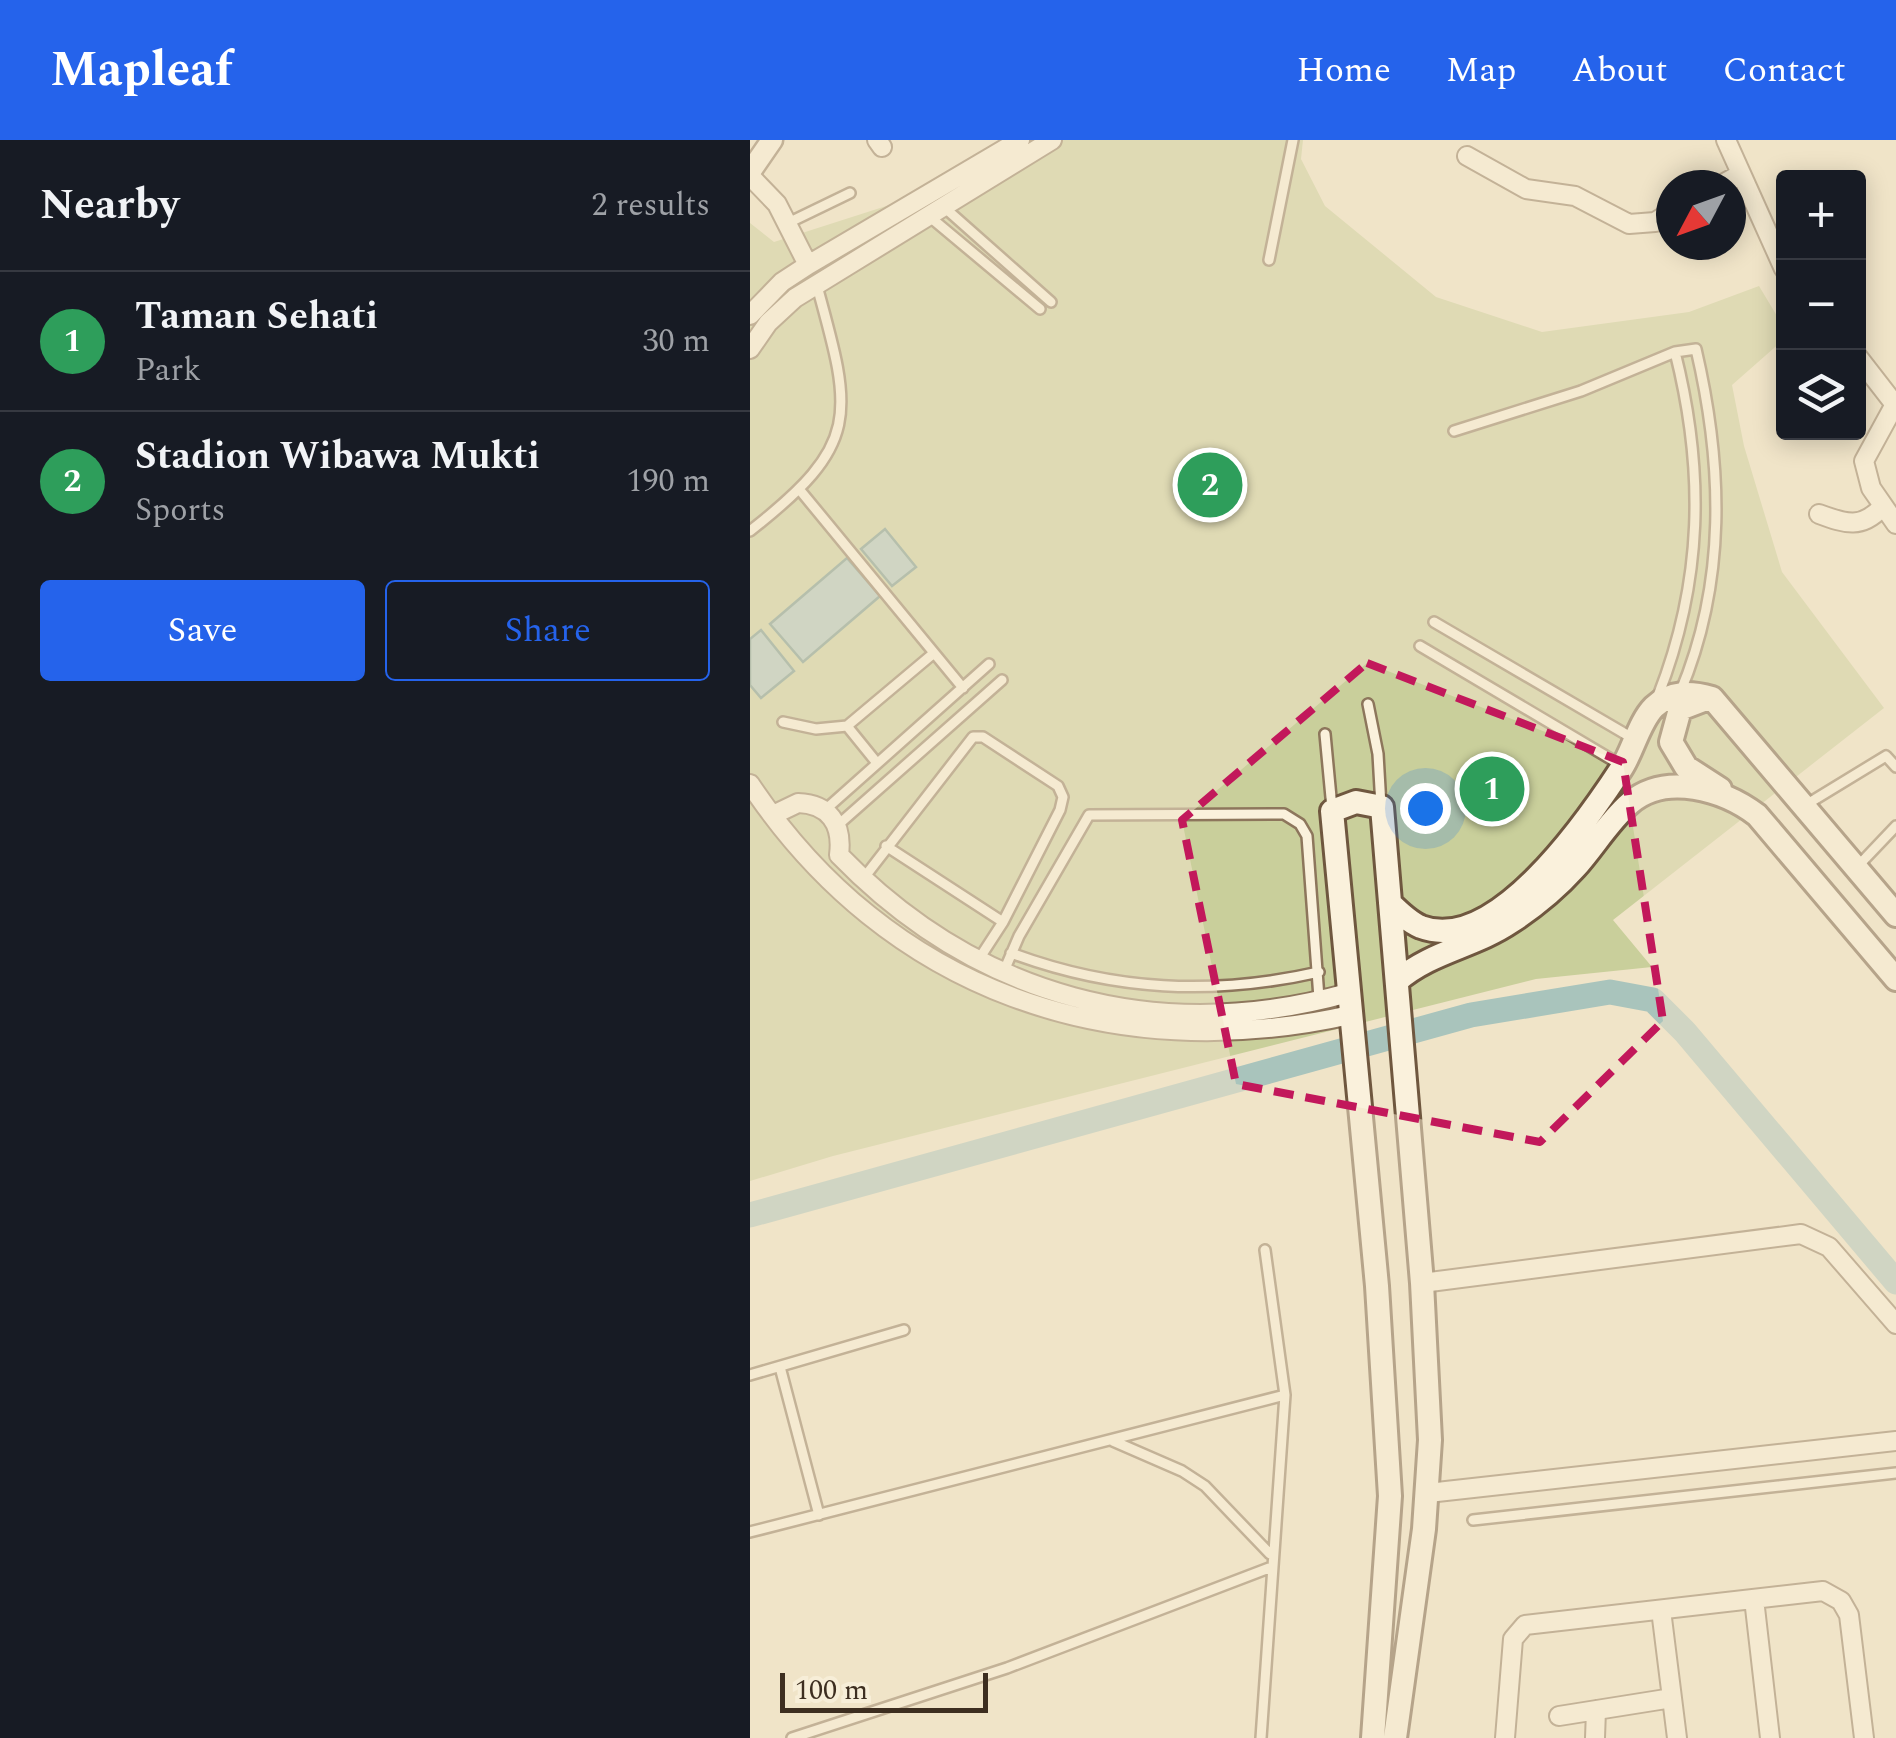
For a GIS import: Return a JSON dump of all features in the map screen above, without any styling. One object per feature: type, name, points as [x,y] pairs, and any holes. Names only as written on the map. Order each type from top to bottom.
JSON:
[{"type":"main road","points":[[1390,903],[1420,927],[1445,931],[1478,923],[1522,892],[1560,852],[1623,766],[1654,708],[1680,693],[1712,698],[1896,916]]},
{"type":"main road","points":[[1712,698],[1680,709],[1672,742],[1686,768],[1757,814],[1896,979]]},
{"type":"main road","points":[[1398,992],[1436,954],[1476,943],[1534,906],[1574,869],[1631,802],[1653,791],[1678,788],[1732,796]]},
{"type":"main road","points":[[1373,1738],[1390,1496],[1377,1286],[1332,811],[1356,802],[1382,806],[1422,1283],[1428,1493],[1395,1738]]},
{"type":"street","points":[[750,348],[768,323],[816,284],[1020,140]]},
{"type":"street","points":[[750,315],[782,282],[808,265],[933,205],[1052,140]]},
{"type":"street","points":[[1726,140],[1739,170]]},
{"type":"street","points":[[768,142],[750,174],[788,223],[808,265]]},
{"type":"street","points":[[1467,156],[1526,188],[1574,196],[1629,224],[1656,221]]},
{"type":"street","points":[[1746,185],[1780,260]]},
{"type":"street","points":[[1866,368],[1895,406],[1864,460],[1865,474],[1882,508],[1896,524]]},
{"type":"street","points":[[1819,514],[1860,524],[1868,523],[1882,508]]},
{"type":"street","points":[[750,784],[820,871],[900,938],[992,989],[1058,1012],[1143,1030],[1195,1034],[1282,1028],[1350,1008]]},
{"type":"street","points":[[773,815],[798,803],[825,810],[838,826],[838,854],[862,880],[917,924],[1003,974],[1091,1002],[1152,1012],[1228,1014],[1319,1001],[1350,1008]]},
{"type":"street","points":[[820,871],[838,854]]},
{"type":"street","points":[[1422,1283],[1802,1234],[1828,1247],[1896,1324]]},
{"type":"street","points":[[1428,1493],[1896,1441]]},
{"type":"street","points":[[1505,1738],[1513,1640],[1519,1628],[1823,1591],[1842,1602],[1849,1616],[1864,1738]]},
{"type":"street","points":[[1754,1598],[1770,1738]]},
{"type":"street","points":[[1661,1610],[1677,1738]]},
{"type":"street","points":[[1558,1716],[1672,1698]]},
{"type":"street","points":[[1595,1738],[1596,1710]]},
{"type":"lane","points":[[1270,260],[1293,140]]},
{"type":"lane","points":[[788,223],[850,193]]},
{"type":"lane","points":[[933,205],[1050,302]]},
{"type":"lane","points":[[933,205],[1040,309]]},
{"type":"lane","points":[[750,531],[799,490],[834,445],[842,423],[842,399],[816,284]]},
{"type":"lane","points":[[1454,431],[1581,392],[1675,352],[1696,350],[1713,432],[1718,540],[1705,619],[1680,693]]},
{"type":"lane","points":[[1654,708],[1683,622],[1698,532],[1692,426],[1675,352]]},
{"type":"lane","points":[[799,490],[962,688]]},
{"type":"lane","points":[[1434,622],[1637,740]]},
{"type":"lane","points":[[1420,646],[1623,766]]},
{"type":"lane","points":[[783,722],[816,729],[847,726],[934,653]]},
{"type":"lane","points":[[825,810],[990,664]]},
{"type":"lane","points":[[838,826],[1002,680]]},
{"type":"lane","points":[[1368,704],[1378,754],[1382,806]]},
{"type":"lane","points":[[847,726],[877,763]]},
{"type":"lane","points":[[1325,734],[1332,811]]},
{"type":"lane","points":[[862,880],[964,744],[974,737],[983,737],[1058,786],[1063,796],[1003,922],[977,961]]},
{"type":"lane","points":[[1804,806],[1886,756],[1896,767]]},
{"type":"lane","points":[[1003,974],[1088,816],[1284,814],[1300,824],[1307,836],[1319,1001]]},
{"type":"lane","points":[[1856,868],[1896,826]]},
{"type":"lane","points":[[886,846],[1003,922]]},
{"type":"lane","points":[[1011,953],[1064,973],[1159,987],[1268,983],[1319,972]]},
{"type":"lane","points":[[1261,1738],[1270,1554],[1279,1504],[1285,1395],[1266,1250]]},
{"type":"lane","points":[[750,1375],[904,1330]]},
{"type":"lane","points":[[780,1367],[818,1515]]},
{"type":"lane","points":[[750,1532],[1285,1395]]},
{"type":"lane","points":[[1111,1440],[1182,1470],[1205,1486],[1270,1554]]},
{"type":"lane","points":[[1473,1520],[1896,1473]]},
{"type":"lane","points":[[792,1738],[1007,1668],[1270,1568]]},
{"type":"highlighted area","points":[[1367,663],[1623,762],[1663,1021],[1540,1142],[1236,1084],[1182,820]]},
{"type":"green space","points":[[1001,140],[1303,140],[1301,159],[1325,206],[1436,297],[1542,332],[1689,312],[1759,286],[1776,314],[1776,346],[1732,385],[1744,446],[1782,572],[1884,708],[1613,920],[1652,967],[1536,979],[833,1156],[750,1181],[750,223],[774,242],[930,192]]},
{"type":"water","points":[[885,529],[916,567],[892,586],[861,549]]},
{"type":"water","points":[[847,558],[880,596],[803,662],[770,624]]},
{"type":"water","points":[[761,630],[794,671],[761,698],[750,685],[750,639]]},
{"type":"waterway","points":[[750,1215],[1471,1015],[1610,992],[1653,1000],[1685,1032],[1896,1282]]},
{"type":"place","name":"Stadion Wibawa Mukti","points":[[1210,485]]},
{"type":"place","name":"Taman Sehati","points":[[1492,789]]}]
